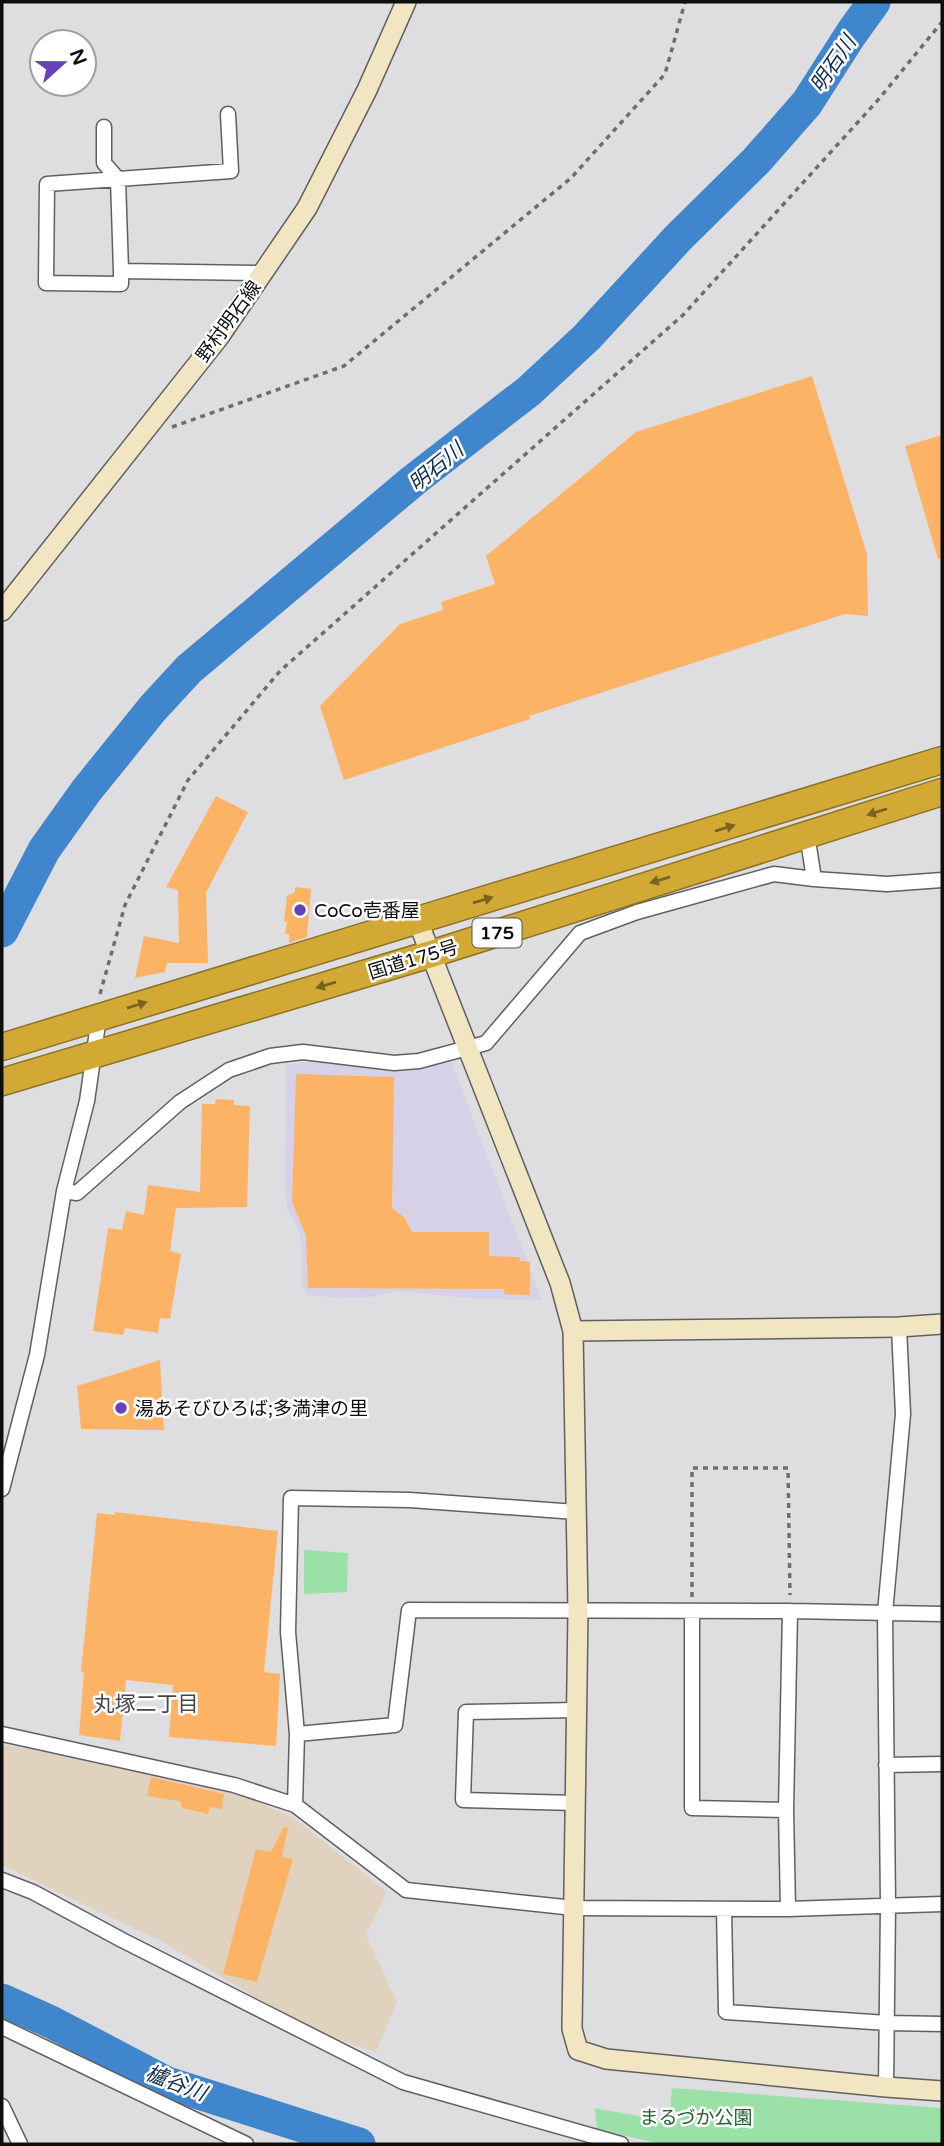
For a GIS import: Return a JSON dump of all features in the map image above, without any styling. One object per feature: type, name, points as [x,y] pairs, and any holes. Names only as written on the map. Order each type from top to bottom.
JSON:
[{"type":"highway","name":"国道175号","points":[[2,1047],[417,919],[662,848],[942,760]]},
{"type":"highway","name":"国道175号","points":[[2,1082],[432,954],[634,901],[807,834],[942,792]]},
{"type":"street","name":"野村明石線","points":[[3,607],[219,337],[307,208],[367,89],[405,2]]},
{"type":"street","points":[[104,127],[104,163],[118,178],[121,284],[46,283],[47,184],[118,178],[231,171],[228,114]]},
{"type":"street","points":[[121,271],[262,273]]},
{"type":"street","points":[[807,834],[814,879]]},
{"type":"street","points":[[64,1191],[77,1193],[180,1102],[229,1070],[270,1056],[303,1052],[394,1063],[419,1061],[486,1043],[580,933],[634,901],[775,874],[887,884],[942,880]]},
{"type":"street","points":[[417,919],[561,1283],[573,1331],[578,1611],[572,2029],[578,2050],[606,2059],[942,2091]]},
{"type":"street","points":[[2,1489],[37,1355],[64,1191],[87,1101],[99,1017]]},
{"type":"street","points":[[573,1331],[899,1327],[942,1324]]},
{"type":"street","points":[[886,2087],[888,1906],[885,1614],[903,1414],[899,1327]]},
{"type":"street","points":[[295,1805],[297,1734],[288,1632],[291,1498],[410,1500],[576,1512]]},
{"type":"street","points":[[297,1734],[395,1725],[409,1610],[942,1614]]},
{"type":"street","points":[[788,1909],[786,1810],[790,1611]]},
{"type":"street","points":[[692,1612],[692,1808],[786,1810]]},
{"type":"street","points":[[575,1803],[463,1800],[466,1712],[577,1710]]},
{"type":"street","points":[[2,1734],[234,1785],[295,1805],[406,1890],[574,1908],[788,1909],[942,1904]]},
{"type":"street","points":[[886,1765],[942,1764]]},
{"type":"street","points":[[2,1880],[33,1892],[403,2082],[621,2144]]},
{"type":"street","points":[[724,1909],[726,2012],[942,2024]]},
{"type":"street","points":[[2,2026],[246,2144]]},
{"type":"street","points":[[2,2106],[20,2144]]},
{"type":"path","points":[[137,439],[344,366],[571,178],[665,74],[685,2]]},
{"type":"path","points":[[99,1017],[100,992],[125,905],[188,780],[204,760],[281,671],[683,315],[878,100],[942,22]]},
{"type":"path","points":[[692,1612],[692,1468],[788,1468],[790,1611]]},
{"type":"shaded area","points":[[312,1062],[394,1070],[452,1063],[542,1300],[480,1299],[398,1291],[371,1297],[308,1295],[302,1286],[299,1230],[287,1208],[285,1190],[286,1064]]},
{"type":"shaded area","points":[[2,1745],[227,1792],[253,1800],[294,1818],[387,1892],[366,1935],[397,2002],[376,2052],[326,2036],[167,1944],[2,1865]]},
{"type":"green space","points":[[304,1550],[348,1553],[347,1592],[304,1594]]},
{"type":"green space","name":"まるづか公園","points":[[672,2088],[942,2108],[942,2144],[660,2144],[597,2129],[595,2108],[669,2122]]},
{"type":"building","points":[[812,376],[867,554],[868,616],[845,614],[529,716],[530,719],[344,780],[320,706],[400,624],[443,610],[441,602],[495,584],[486,556],[636,432]]},
{"type":"building","points":[[942,435],[942,559],[938,559],[905,446]]},
{"type":"building","points":[[216,796],[248,812],[206,893],[208,963],[167,963],[165,972],[135,978],[144,936],[179,943],[178,890],[166,887]]},
{"type":"building","points":[[295,887],[311,889],[307,937],[289,943],[289,934],[285,934],[287,922],[284,922],[287,896],[295,892]]},
{"type":"building","points":[[296,1074],[394,1077],[392,1208],[405,1218],[412,1232],[489,1232],[489,1256],[520,1257],[520,1261],[530,1262],[530,1295],[504,1294],[504,1289],[308,1288],[306,1236],[292,1202]]},
{"type":"building","points":[[216,1099],[234,1100],[234,1105],[250,1106],[247,1207],[176,1208],[170,1251],[181,1254],[170,1319],[160,1318],[158,1333],[125,1328],[123,1335],[93,1331],[108,1228],[122,1230],[126,1211],[144,1215],[148,1185],[200,1192],[202,1104],[215,1104]]},
{"type":"building","name":"湯あそびひろば;多満津の里","points":[[160,1360],[164,1430],[81,1429],[77,1386]]},
{"type":"building","points":[[115,1512],[278,1531],[264,1672],[280,1674],[276,1746],[169,1737],[173,1685],[126,1680],[120,1741],[79,1735],[84,1672],[81,1672],[97,1513],[115,1515]]},
{"type":"building","points":[[151,1777],[224,1794],[222,1809],[210,1807],[208,1814],[182,1808],[180,1801],[147,1796]]},
{"type":"building","points":[[284,1827],[288,1828],[282,1857],[293,1859],[257,1982],[223,1974],[256,1849],[271,1852]]},
{"type":"waterway","name":"明石川","points":[[2,931],[44,850],[86,791],[153,708],[189,669],[414,480],[529,391],[587,337],[678,238],[756,161],[807,103],[874,2]]},
{"type":"waterway","name":"櫨谷川","points":[[2,2000],[51,2022],[167,2083],[359,2144]]},
{"type":"place","name":"CoCo壱番屋","points":[[300,910]]},
{"type":"place","name":"湯あそびひろば;多満津の里","points":[[121,1408]]},
{"type":"district","name":"丸塚二丁目","points":[[146,1704]]}]
